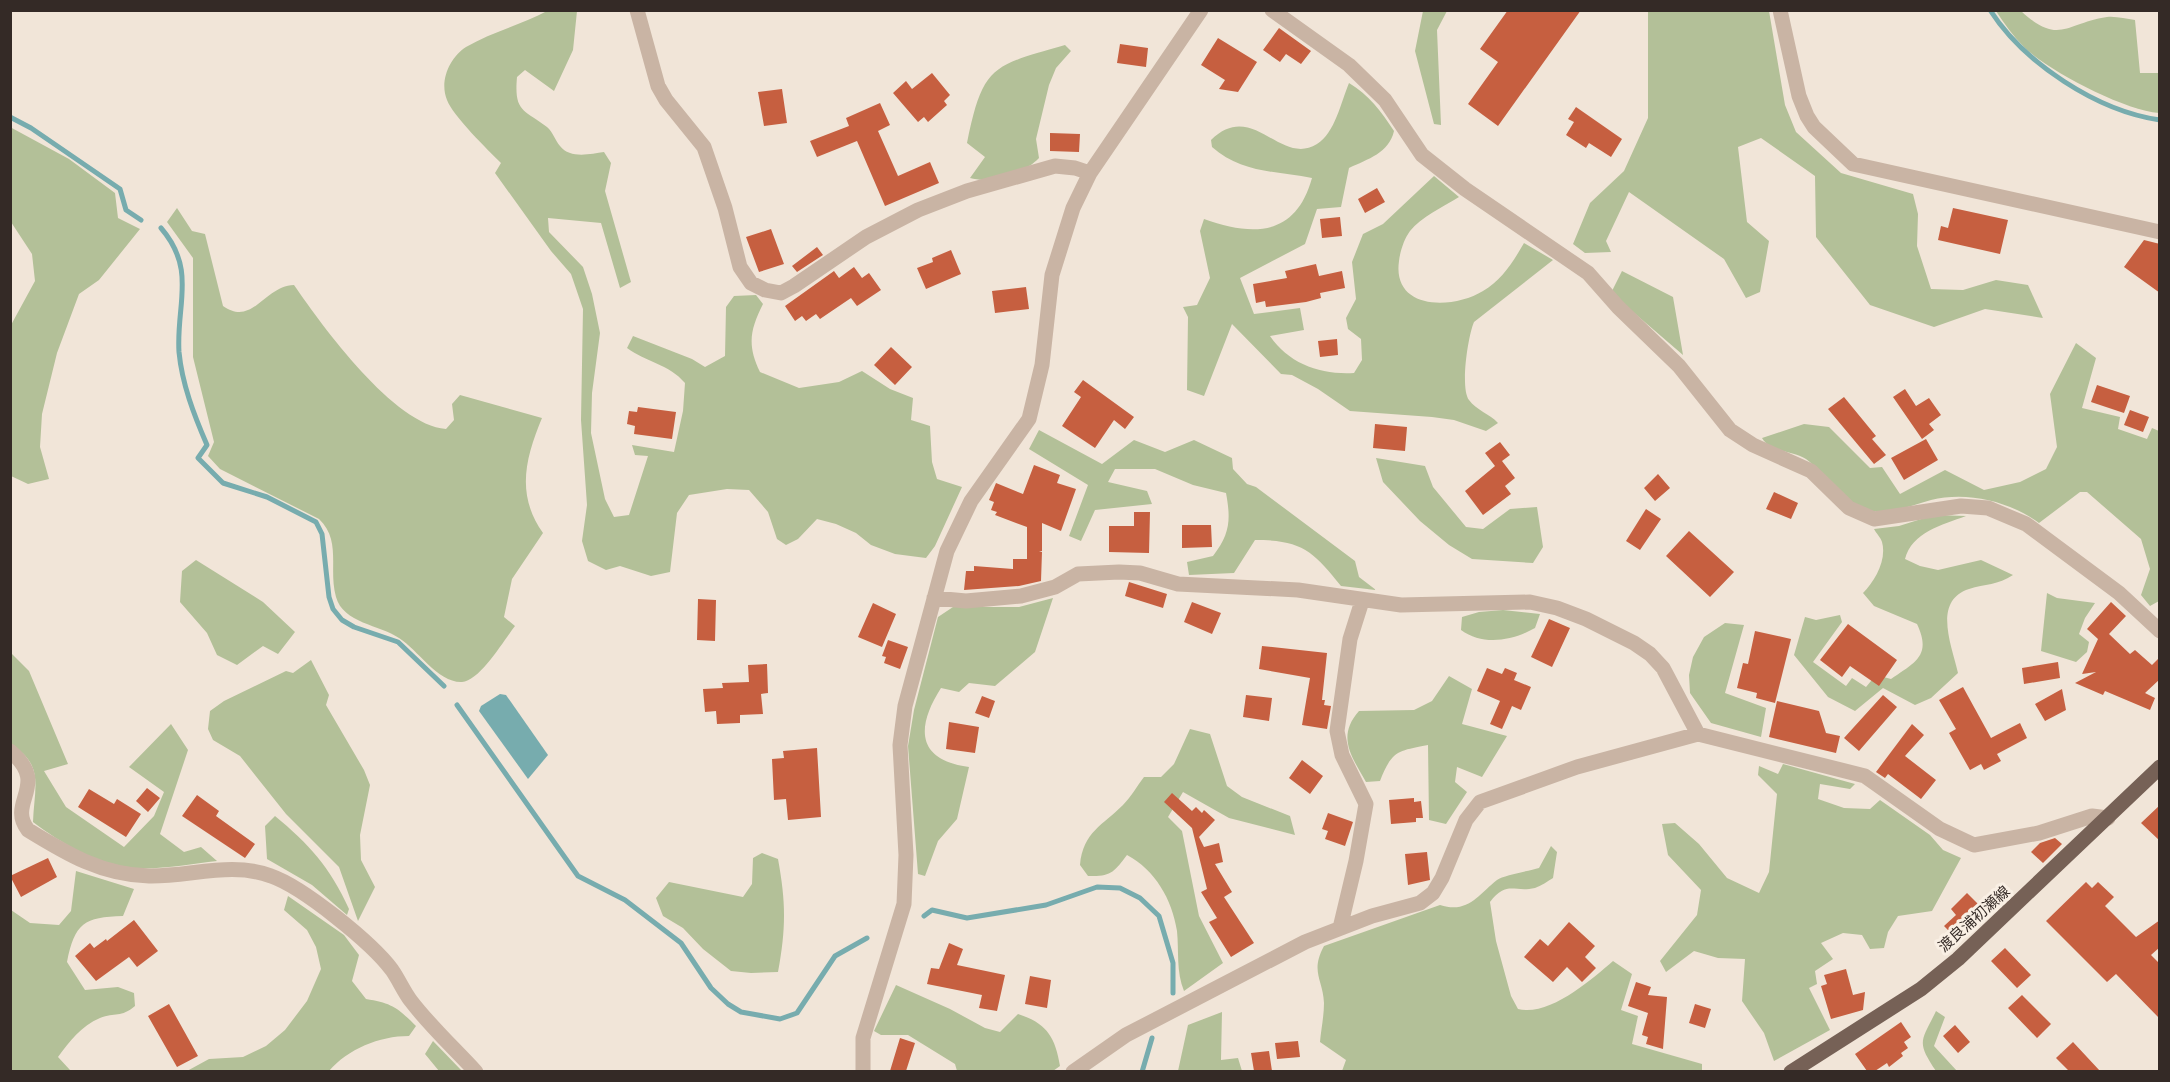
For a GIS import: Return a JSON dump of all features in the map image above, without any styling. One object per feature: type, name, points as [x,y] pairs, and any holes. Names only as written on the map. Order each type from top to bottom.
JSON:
[{"type":"main road","name":"渡良浦初瀬線","points":[[1791,1071],[1922,989],[1958,959],[2160,767]]},
{"type":"street","points":[[637,10],[658,86],[666,100],[704,147],[725,208],[740,267],[751,283],[765,290],[781,293],[866,237],[918,210],[967,190],[1055,166],[1075,168],[1090,173]]},
{"type":"street","points":[[863,1071],[863,1038],[904,904],[906,855],[900,745],[910,685],[957,525],[1029,419],[1042,365],[1052,275],[1073,208],[1090,173],[1201,10]]},
{"type":"street","points":[[1272,10],[1349,65],[1378,93],[1422,155],[1465,189],[1588,273],[1605,294],[1679,366],[1730,430],[1753,445],[1811,471],[1849,508],[1874,519],[1960,506],[1988,508],[2010,515],[2026,524],[2119,593],[2160,631]]},
{"type":"street","points":[[1780,10],[1806,116],[1814,127],[1853,164],[2160,232]]},
{"type":"street","points":[[934,598],[966,601],[1021,596],[1054,587],[1078,574],[1119,572],[1140,573],[1178,584],[1298,590],[1362,601],[1432,605],[1530,602],[1557,608],[1586,619],[1634,643],[1650,654],[1663,668],[1698,734]]},
{"type":"street","points":[[1340,928],[1356,861],[1366,804],[1342,755],[1337,731],[1350,639],[1362,601]]},
{"type":"street","points":[[1073,1071],[1143,1026],[1288,950],[1372,916],[1420,903],[1433,893],[1442,878],[1466,820],[1480,802],[1577,766],[1698,734],[1865,776],[1940,829],[1974,845],[2039,833],[2091,816],[2108,818]]},
{"type":"street","points":[[10,751],[24,762],[29,774],[17,826],[28,830],[72,857],[123,874],[152,876],[251,871],[271,875],[288,884],[363,941],[392,969],[412,1002],[476,1071]]},
{"type":"green space","points":[[547,11],[577,11],[573,50],[554,91],[525,70],[517,77],[517,97],[522,108],[549,129],[564,150],[580,155],[604,152],[611,163],[605,191],[631,282],[620,288],[601,223],[548,218],[549,232],[583,267],[592,294],[600,333],[592,393],[591,433],[605,499],[614,517],[629,515],[648,456],[635,455],[632,445],[674,452],[683,411],[685,383],[672,371],[627,348],[633,336],[692,359],[705,367],[725,356],[726,307],[734,296],[756,295],[763,304],[755,322],[752,345],[760,372],[799,388],[839,382],[862,371],[890,389],[913,398],[911,420],[930,426],[932,462],[937,479],[962,487],[935,546],[926,558],[895,554],[871,545],[856,533],[836,524],[817,519],[798,539],[786,545],[777,539],[768,512],[749,490],[727,489],[689,495],[677,513],[670,572],[651,576],[620,566],[606,570],[588,561],[582,541],[587,505],[581,420],[583,309],[571,274],[551,251],[495,173],[501,163],[456,115],[447,100],[444,85],[451,63],[460,51],[486,37]]},
{"type":"green space","points":[[1423,11],[1447,11],[1437,30],[1441,125],[1434,124],[1415,51]]},
{"type":"green space","points":[[1648,11],[1769,11],[1785,105],[1796,132],[1841,173],[1913,194],[1918,214],[1917,246],[1931,289],[1963,290],[1996,280],[2028,285],[2043,318],[1985,309],[1934,327],[1870,305],[1816,237],[1815,176],[1761,138],[1738,147],[1747,222],[1769,241],[1760,292],[1746,298],[1724,259],[1629,192],[1606,241],[1611,252],[1585,253],[1573,244],[1590,203],[1624,171],[1648,118]]},
{"type":"green space","points":[[1996,11],[2021,11],[2034,22],[2054,30],[2107,17],[2135,20],[2140,73],[2159,73],[2159,113],[2127,105],[2108,97],[2051,67],[2024,47]]},
{"type":"green space","points":[[1065,45],[1071,51],[1056,68],[1049,85],[1036,139],[1039,158],[1025,169],[997,179],[970,178],[985,157],[967,143],[979,98],[986,83],[1006,65],[1021,58]]},
{"type":"green space","points":[[1349,83],[1369,98],[1379,110],[1394,131],[1391,139],[1383,150],[1349,168],[1341,207],[1317,209],[1305,244],[1240,278],[1254,314],[1300,308],[1304,330],[1270,336],[1278,346],[1296,361],[1318,370],[1354,373],[1362,360],[1361,339],[1348,329],[1346,318],[1356,299],[1352,262],[1363,234],[1383,224],[1434,176],[1459,197],[1420,221],[1410,231],[1404,242],[1399,261],[1399,277],[1405,289],[1414,297],[1427,302],[1441,303],[1470,297],[1483,291],[1501,276],[1524,243],[1553,260],[1474,322],[1467,350],[1465,385],[1469,400],[1498,423],[1486,431],[1454,420],[1350,411],[1318,389],[1292,375],[1281,374],[1232,324],[1204,396],[1187,390],[1188,317],[1183,307],[1197,305],[1210,278],[1200,231],[1204,219],[1240,228],[1271,227],[1284,221],[1295,211],[1305,197],[1312,178],[1259,170],[1235,162],[1212,147],[1211,140],[1226,129],[1240,127],[1253,129],[1291,147],[1304,149],[1317,144],[1333,125]]},
{"type":"green space","points":[[10,127],[69,159],[115,193],[118,218],[140,229],[99,280],[79,294],[57,353],[42,414],[40,447],[49,479],[28,484],[11,476],[11,325],[35,281],[32,254],[11,222]]},
{"type":"green space","points":[[177,208],[192,231],[205,234],[223,306],[233,311],[243,312],[251,309],[274,292],[294,285],[361,371],[404,411],[426,423],[446,429],[454,420],[452,404],[460,395],[542,418],[531,448],[526,491],[529,505],[543,533],[512,579],[504,617],[515,626],[484,668],[469,680],[453,681],[445,677],[399,638],[346,613],[336,597],[330,537],[319,519],[220,469],[208,456],[214,442],[193,357],[193,258],[167,222]]},
{"type":"green space","points":[[1622,271],[1673,297],[1683,355],[1611,293]]},
{"type":"green space","points":[[2076,343],[2096,358],[2082,408],[2120,417],[2118,429],[2147,439],[2152,428],[2159,431],[2159,601],[2150,606],[2141,595],[2150,569],[2141,539],[2087,492],[2080,492],[2039,523],[2001,504],[1959,497],[1931,500],[1895,510],[1869,511],[1846,500],[1806,459],[1776,449],[1762,438],[1804,424],[1829,427],[1870,468],[1882,467],[1900,494],[1945,470],[1984,490],[2020,482],[2046,469],[2057,447],[2050,394]]},
{"type":"green space","points":[[1039,430],[1102,464],[1134,440],[1165,452],[1194,440],[1232,458],[1233,469],[1247,484],[1256,487],[1355,561],[1359,577],[1376,590],[1341,586],[1314,556],[1295,545],[1284,542],[1255,540],[1234,573],[1189,575],[1187,562],[1213,556],[1223,541],[1229,519],[1226,493],[1193,485],[1155,469],[1115,469],[1108,482],[1147,491],[1152,504],[1095,510],[1081,541],[1069,536],[1088,485],[1029,449]]},
{"type":"green space","points":[[1376,458],[1425,466],[1433,487],[1466,527],[1483,529],[1510,509],[1537,507],[1543,547],[1533,563],[1472,559],[1449,545],[1420,521],[1383,482]]},
{"type":"green space","points":[[1934,515],[1966,516],[1938,526],[1921,536],[1914,542],[1905,559],[1920,566],[1938,570],[1981,560],[2013,575],[1997,583],[1969,589],[1958,595],[1951,603],[1947,625],[1958,673],[1931,698],[1915,705],[1883,688],[1855,711],[1828,697],[1794,655],[1805,617],[1816,620],[1840,615],[1842,622],[1813,662],[1846,686],[1852,678],[1866,687],[1876,675],[1891,679],[1914,663],[1922,651],[1923,644],[1917,624],[1874,606],[1863,593],[1876,576],[1883,556],[1881,539],[1874,529],[1899,526]]},
{"type":"green space","points":[[196,560],[263,602],[295,632],[278,654],[263,646],[237,665],[217,655],[207,633],[180,602],[182,571]]},
{"type":"green space","points":[[2047,593],[2057,598],[2095,603],[2085,618],[2079,634],[2089,642],[2087,652],[2076,662],[2041,651]]},
{"type":"green space","points":[[1053,598],[1035,652],[995,686],[969,683],[959,692],[941,688],[933,702],[925,728],[926,740],[930,749],[939,757],[952,763],[969,767],[957,819],[938,841],[925,876],[918,874],[908,746],[914,710],[938,617],[953,607],[1019,607]]},
{"type":"green space","points":[[1503,610],[1540,614],[1535,628],[1507,639],[1488,640],[1461,630],[1462,617],[1479,612]]},
{"type":"green space","points":[[1725,623],[1744,625],[1725,693],[1766,708],[1761,737],[1711,723],[1690,693],[1689,675],[1693,657],[1704,637]]},
{"type":"green space","points":[[10,652],[29,671],[68,764],[44,771],[66,807],[124,847],[154,816],[164,792],[129,767],[171,724],[188,750],[160,834],[184,852],[201,847],[217,861],[154,868],[120,866],[80,852],[33,822],[35,778],[33,769],[22,752],[11,745]]},
{"type":"green space","points":[[311,660],[329,695],[326,705],[364,770],[370,785],[360,835],[361,860],[375,887],[358,921],[339,867],[286,814],[240,756],[213,740],[208,729],[210,711],[224,701],[286,671],[293,673]]},
{"type":"green space","points":[[1449,676],[1472,689],[1462,724],[1507,736],[1482,777],[1457,767],[1455,782],[1467,792],[1446,824],[1429,820],[1428,745],[1397,754],[1388,763],[1380,781],[1366,782],[1352,755],[1347,738],[1352,720],[1359,711],[1414,710],[1432,701]]},
{"type":"green space","points":[[1190,729],[1210,734],[1227,786],[1242,797],[1290,816],[1295,835],[1229,818],[1183,792],[1168,817],[1182,831],[1199,916],[1223,963],[1184,991],[1179,969],[1175,919],[1154,877],[1127,855],[1115,869],[1102,876],[1088,876],[1080,865],[1085,845],[1095,830],[1126,802],[1144,777],[1161,777],[1174,764]]},
{"type":"green space","points":[[1783,764],[1855,784],[1850,789],[1820,784],[1818,799],[1844,808],[1870,809],[1880,800],[1930,835],[1943,850],[1961,858],[1932,911],[1898,916],[1888,932],[1884,948],[1870,949],[1862,935],[1843,933],[1821,943],[1833,959],[1815,971],[1817,984],[1809,988],[1830,1030],[1774,1061],[1764,1033],[1742,1001],[1745,959],[1718,958],[1694,951],[1666,972],[1660,961],[1697,915],[1701,890],[1668,855],[1662,824],[1675,823],[1699,844],[1727,878],[1759,893],[1769,872],[1777,794],[1758,775],[1759,766],[1778,774]]},
{"type":"green space","points":[[275,816],[298,836],[326,868],[349,909],[347,915],[312,885],[267,859],[265,826]]},
{"type":"green space","points":[[1551,846],[1557,852],[1553,878],[1535,888],[1506,889],[1490,902],[1496,941],[1511,996],[1518,1009],[1543,1008],[1556,1002],[1581,987],[1613,961],[1632,974],[1621,1010],[1638,1016],[1632,1044],[1702,1064],[1702,1071],[1342,1071],[1346,1060],[1320,1042],[1324,1003],[1318,963],[1324,946],[1440,905],[1458,907],[1472,902],[1500,878],[1539,868]]},
{"type":"green space","points":[[762,853],[778,859],[781,875],[784,915],[778,972],[731,971],[703,949],[683,928],[663,916],[656,898],[669,882],[743,897],[752,884],[753,858]]},
{"type":"green space","points":[[76,871],[134,889],[123,916],[99,918],[83,925],[74,939],[67,962],[85,990],[118,987],[134,993],[135,1006],[122,1013],[100,1018],[76,1034],[58,1057],[70,1070],[11,1071],[11,910],[30,923],[59,925],[71,911]]},
{"type":"green space","points":[[288,896],[344,935],[359,955],[352,981],[366,999],[394,1007],[416,1026],[409,1036],[387,1038],[355,1050],[329,1071],[187,1071],[209,1059],[243,1057],[266,1046],[285,1030],[307,1001],[321,969],[316,947],[307,930],[284,910]]},
{"type":"green space","points":[[896,985],[950,1009],[985,1028],[1000,1032],[1018,1014],[1028,1018],[1048,1032],[1055,1046],[1060,1066],[1053,1071],[957,1071],[955,1064],[908,1035],[881,1035],[874,1031]]},
{"type":"green space","points":[[1936,1011],[1945,1017],[1934,1046],[1957,1071],[1936,1071],[1925,1053],[1924,1036]]},
{"type":"green space","points":[[1222,1012],[1221,1060],[1238,1058],[1242,1071],[1178,1071],[1188,1025]]},
{"type":"green space","points":[[433,1041],[462,1071],[439,1071],[425,1054]]},
{"type":"water","points":[[500,694],[506,695],[548,755],[528,779],[479,711],[481,706]]},
{"type":"building","points":[[1508,10],[1581,10],[1498,126],[1468,104],[1498,62],[1480,49]]},
{"type":"building","points":[[1279,28],[1311,51],[1301,64],[1286,54],[1280,62],[1263,50]]},
{"type":"building","points":[[1218,38],[1257,62],[1238,92],[1219,89],[1225,80],[1201,65]]},
{"type":"building","points":[[1120,44],[1148,48],[1146,67],[1117,63]]},
{"type":"building","points":[[932,73],[950,95],[944,101],[947,105],[928,122],[924,117],[918,122],[893,93],[906,81],[912,89]]},
{"type":"building","points":[[782,89],[787,123],[764,126],[758,92]]},
{"type":"building","points":[[880,103],[890,125],[878,131],[898,176],[930,162],[939,183],[885,206],[857,141],[817,157],[810,141],[849,126],[846,118]]},
{"type":"building","points":[[1576,107],[1622,139],[1611,157],[1589,143],[1586,148],[1566,135],[1574,122],[1568,119]]},
{"type":"building","points":[[1050,133],[1080,134],[1079,152],[1050,151]]},
{"type":"building","points":[[1377,188],[1385,202],[1365,213],[1358,199]]},
{"type":"building","points":[[1953,208],[2008,220],[2000,254],[1938,240],[1941,226],[1948,228]]},
{"type":"building","points":[[1340,217],[1342,236],[1322,238],[1320,219]]},
{"type":"building","points":[[771,229],[784,264],[759,272],[746,237]]},
{"type":"building","points":[[2144,240],[2160,244],[2160,293],[2124,267]]},
{"type":"building","points":[[817,247],[823,255],[797,272],[792,266]]},
{"type":"building","points":[[951,250],[961,274],[926,289],[917,268],[933,262],[932,258]]},
{"type":"building","points":[[1316,264],[1319,276],[1342,271],[1345,288],[1320,293],[1321,298],[1306,302],[1266,307],[1265,301],[1256,303],[1253,284],[1287,278],[1285,271]]},
{"type":"building","points":[[854,267],[862,278],[869,273],[881,290],[857,306],[851,298],[820,319],[816,314],[806,321],[802,316],[795,321],[785,306],[834,271],[839,278]]},
{"type":"building","points":[[1026,287],[1029,309],[995,313],[992,291]]},
{"type":"building","points":[[1337,339],[1338,355],[1320,357],[1318,341]]},
{"type":"building","points":[[891,347],[912,367],[895,385],[874,365]]},
{"type":"building","points":[[1083,380],[1134,417],[1125,429],[1114,420],[1095,448],[1062,426],[1081,397],[1074,392]]},
{"type":"building","points":[[2097,385],[2130,396],[2124,413],[2091,402]]},
{"type":"building","points":[[1905,389],[1916,406],[1929,398],[1941,415],[1929,424],[1934,430],[1922,439],[1893,397]]},
{"type":"building","points":[[1844,397],[1876,436],[1872,439],[1886,455],[1874,464],[1828,409]]},
{"type":"building","points":[[638,407],[676,412],[672,439],[634,434],[635,426],[627,424],[629,411],[637,412]]},
{"type":"building","points":[[2130,410],[2149,417],[2143,432],[2124,425]]},
{"type":"building","points":[[1375,424],[1407,427],[1405,451],[1373,448]]},
{"type":"building","points":[[1926,439],[1938,460],[1904,480],[1891,458]]},
{"type":"building","points":[[1500,442],[1510,455],[1502,461],[1515,478],[1505,486],[1511,494],[1483,515],[1465,491],[1495,466],[1485,453]]},
{"type":"building","points":[[1034,465],[1060,475],[1057,483],[1076,489],[1061,531],[1042,523],[1042,551],[1039,551],[1042,552],[1041,581],[1019,586],[964,590],[966,571],[974,571],[974,566],[1013,569],[1013,559],[1027,559],[1027,527],[995,515],[997,512],[991,510],[994,502],[989,500],[996,483],[1023,494]]},
{"type":"building","points":[[1658,474],[1670,488],[1655,501],[1644,488]]},
{"type":"building","points":[[1774,492],[1798,503],[1791,519],[1766,509]]},
{"type":"building","points":[[1646,509],[1661,519],[1640,550],[1626,541]]},
{"type":"building","points":[[1134,512],[1150,512],[1149,553],[1109,552],[1109,526],[1134,526]]},
{"type":"building","points":[[1182,525],[1211,525],[1212,547],[1182,548]]},
{"type":"building","points":[[1689,531],[1734,572],[1710,597],[1666,556]]},
{"type":"building","points":[[1129,582],[1167,594],[1163,608],[1125,596]]},
{"type":"building","points":[[698,599],[716,600],[715,641],[697,640]]},
{"type":"building","points":[[1192,602],[1221,613],[1212,634],[1184,622]]},
{"type":"building","points":[[2111,602],[2126,616],[2109,634],[2130,654],[2135,650],[2152,665],[2160,657],[2160,679],[2145,693],[2155,698],[2150,710],[2105,691],[2103,695],[2075,683],[2096,672],[2082,674],[2098,639],[2087,629]]},
{"type":"building","points":[[873,603],[896,614],[882,647],[858,637]]},
{"type":"building","points":[[1549,619],[1570,628],[1552,667],[1531,657]]},
{"type":"building","points":[[1848,624],[1897,660],[1879,686],[1850,666],[1842,677],[1820,660]]},
{"type":"building","points":[[1755,631],[1791,639],[1775,703],[1756,698],[1757,693],[1737,688],[1743,663],[1748,664]]},
{"type":"building","points":[[888,640],[908,647],[900,669],[884,663],[886,657],[882,656]]},
{"type":"building","points":[[1262,646],[1327,653],[1322,700],[1325,700],[1324,705],[1331,706],[1327,729],[1302,725],[1310,678],[1259,669]]},
{"type":"building","points":[[2058,662],[2060,678],[2024,684],[2022,668]]},
{"type":"building","points":[[767,664],[768,693],[761,694],[763,714],[740,715],[740,723],[717,724],[716,711],[705,712],[703,689],[723,688],[722,683],[749,682],[748,665]]},
{"type":"building","points":[[1487,668],[1502,674],[1505,668],[1517,673],[1514,680],[1531,687],[1521,710],[1512,706],[1502,729],[1490,724],[1500,701],[1477,691]]},
{"type":"building","points":[[1963,687],[1991,738],[2020,723],[2027,738],[1997,754],[2001,761],[1984,770],[1981,764],[1970,770],[1949,733],[1956,729],[1939,700]]},
{"type":"building","points":[[2062,689],[2066,710],[2045,721],[2035,704]]},
{"type":"building","points":[[1246,695],[1272,698],[1269,721],[1243,717]]},
{"type":"building","points":[[1883,695],[1897,707],[1859,751],[1844,738]]},
{"type":"building","points":[[982,696],[995,701],[989,718],[975,713]]},
{"type":"building","points":[[1777,701],[1819,711],[1826,733],[1840,736],[1836,753],[1769,737]]},
{"type":"building","points":[[949,722],[979,727],[975,753],[946,749]]},
{"type":"building","points":[[1912,724],[1924,735],[1905,756],[1936,780],[1921,799],[1888,774],[1885,778],[1876,772]]},
{"type":"building","points":[[817,748],[821,817],[788,820],[786,799],[774,800],[772,759],[784,758],[783,751]]},
{"type":"building","points":[[1302,760],[1323,776],[1310,794],[1289,778]]},
{"type":"building","points":[[147,788],[160,798],[148,812],[136,801]]},
{"type":"building","points":[[89,789],[114,804],[117,799],[141,814],[126,837],[78,807]]},
{"type":"building","points":[[1172,793],[1192,811],[1196,807],[1202,813],[1204,810],[1215,820],[1199,837],[1204,847],[1219,843],[1223,862],[1215,864],[1232,892],[1224,897],[1254,943],[1231,957],[1209,922],[1217,918],[1201,892],[1207,889],[1192,828],[1164,802]]},
{"type":"building","points":[[197,795],[219,811],[216,816],[255,844],[245,858],[182,816]]},
{"type":"building","points":[[1414,798],[1414,802],[1421,801],[1423,818],[1416,818],[1416,822],[1391,824],[1389,800]]},
{"type":"building","points":[[2160,805],[2160,841],[2141,823]]},
{"type":"building","points":[[1328,813],[1353,822],[1345,846],[1325,839],[1328,831],[1322,829]]},
{"type":"building","points":[[2055,838],[2062,844],[2043,863],[2031,852],[2040,843]]},
{"type":"building","points":[[1427,852],[1430,880],[1408,885],[1405,854]]},
{"type":"building","points":[[48,858],[57,877],[21,897],[10,876]]},
{"type":"building","points":[[2086,882],[2092,888],[2098,882],[2114,897],[2105,906],[2136,937],[2160,920],[2160,947],[2151,955],[2160,964],[2160,1019],[2116,974],[2107,982],[2046,921]]},
{"type":"building","points":[[1967,893],[1988,914],[1951,949],[1941,939],[1949,931],[1944,926],[1956,915],[1951,909]]},
{"type":"building","points":[[134,920],[158,951],[137,967],[129,957],[96,981],[75,956],[90,943],[94,948],[106,939],[107,941]]},
{"type":"building","points":[[1569,922],[1595,946],[1585,957],[1596,968],[1582,982],[1567,967],[1553,982],[1524,957],[1540,939],[1548,946]]},
{"type":"building","points":[[949,943],[963,949],[957,965],[1005,975],[997,1011],[979,1008],[982,995],[927,984],[931,968],[939,969]]},
{"type":"building","points":[[2005,948],[2031,975],[2017,988],[1991,961]]},
{"type":"building","points":[[1846,969],[1853,995],[1865,992],[1863,1010],[1831,1019],[1821,986],[1827,984],[1824,975]]},
{"type":"building","points":[[1030,976],[1051,980],[1047,1008],[1025,1004]]},
{"type":"building","points":[[1636,982],[1651,987],[1648,995],[1667,997],[1663,1049],[1646,1044],[1648,1037],[1642,1035],[1648,1013],[1628,1006]]},
{"type":"building","points":[[2022,995],[2051,1024],[2037,1038],[2008,1008]]},
{"type":"building","points":[[169,1004],[198,1056],[177,1067],[148,1016]]},
{"type":"building","points":[[1695,1004],[1711,1009],[1705,1028],[1689,1023]]},
{"type":"building","points":[[1901,1022],[1911,1037],[1904,1042],[1908,1048],[1901,1053],[1903,1056],[1889,1067],[1887,1063],[1875,1071],[1867,1071],[1855,1054]]},
{"type":"building","points":[[1955,1025],[1970,1042],[1958,1053],[1943,1036]]},
{"type":"building","points":[[900,1038],[915,1043],[906,1071],[890,1071]]},
{"type":"building","points":[[1298,1041],[1300,1057],[1277,1059],[1275,1043]]},
{"type":"building","points":[[2073,1042],[2100,1071],[2069,1071],[2056,1058]]},
{"type":"building","points":[[1269,1051],[1272,1071],[1254,1071],[1251,1053]]},
{"type":"waterway","points":[[1990,10],[2004,30],[2022,48],[2064,82],[2112,106],[2136,115],[2160,120]]},
{"type":"waterway","points":[[10,117],[31,128],[120,189],[126,210],[141,220]]},
{"type":"waterway","points":[[161,228],[172,243],[179,258],[182,273],[179,352],[189,399],[207,445],[198,458],[223,483],[267,497],[316,522],[322,534],[329,597],[333,609],[342,620],[354,627],[398,642],[444,686]]},
{"type":"waterway","points":[[457,705],[578,876],[625,900],[681,943],[711,988],[728,1004],[741,1012],[780,1019],[797,1013],[835,956],[867,938]]},
{"type":"waterway","points":[[924,916],[932,910],[967,918],[1046,905],[1097,887],[1120,888],[1140,898],[1159,916],[1173,963],[1173,993]]},
{"type":"waterway","points":[[1142,1072],[1152,1038]]}]
